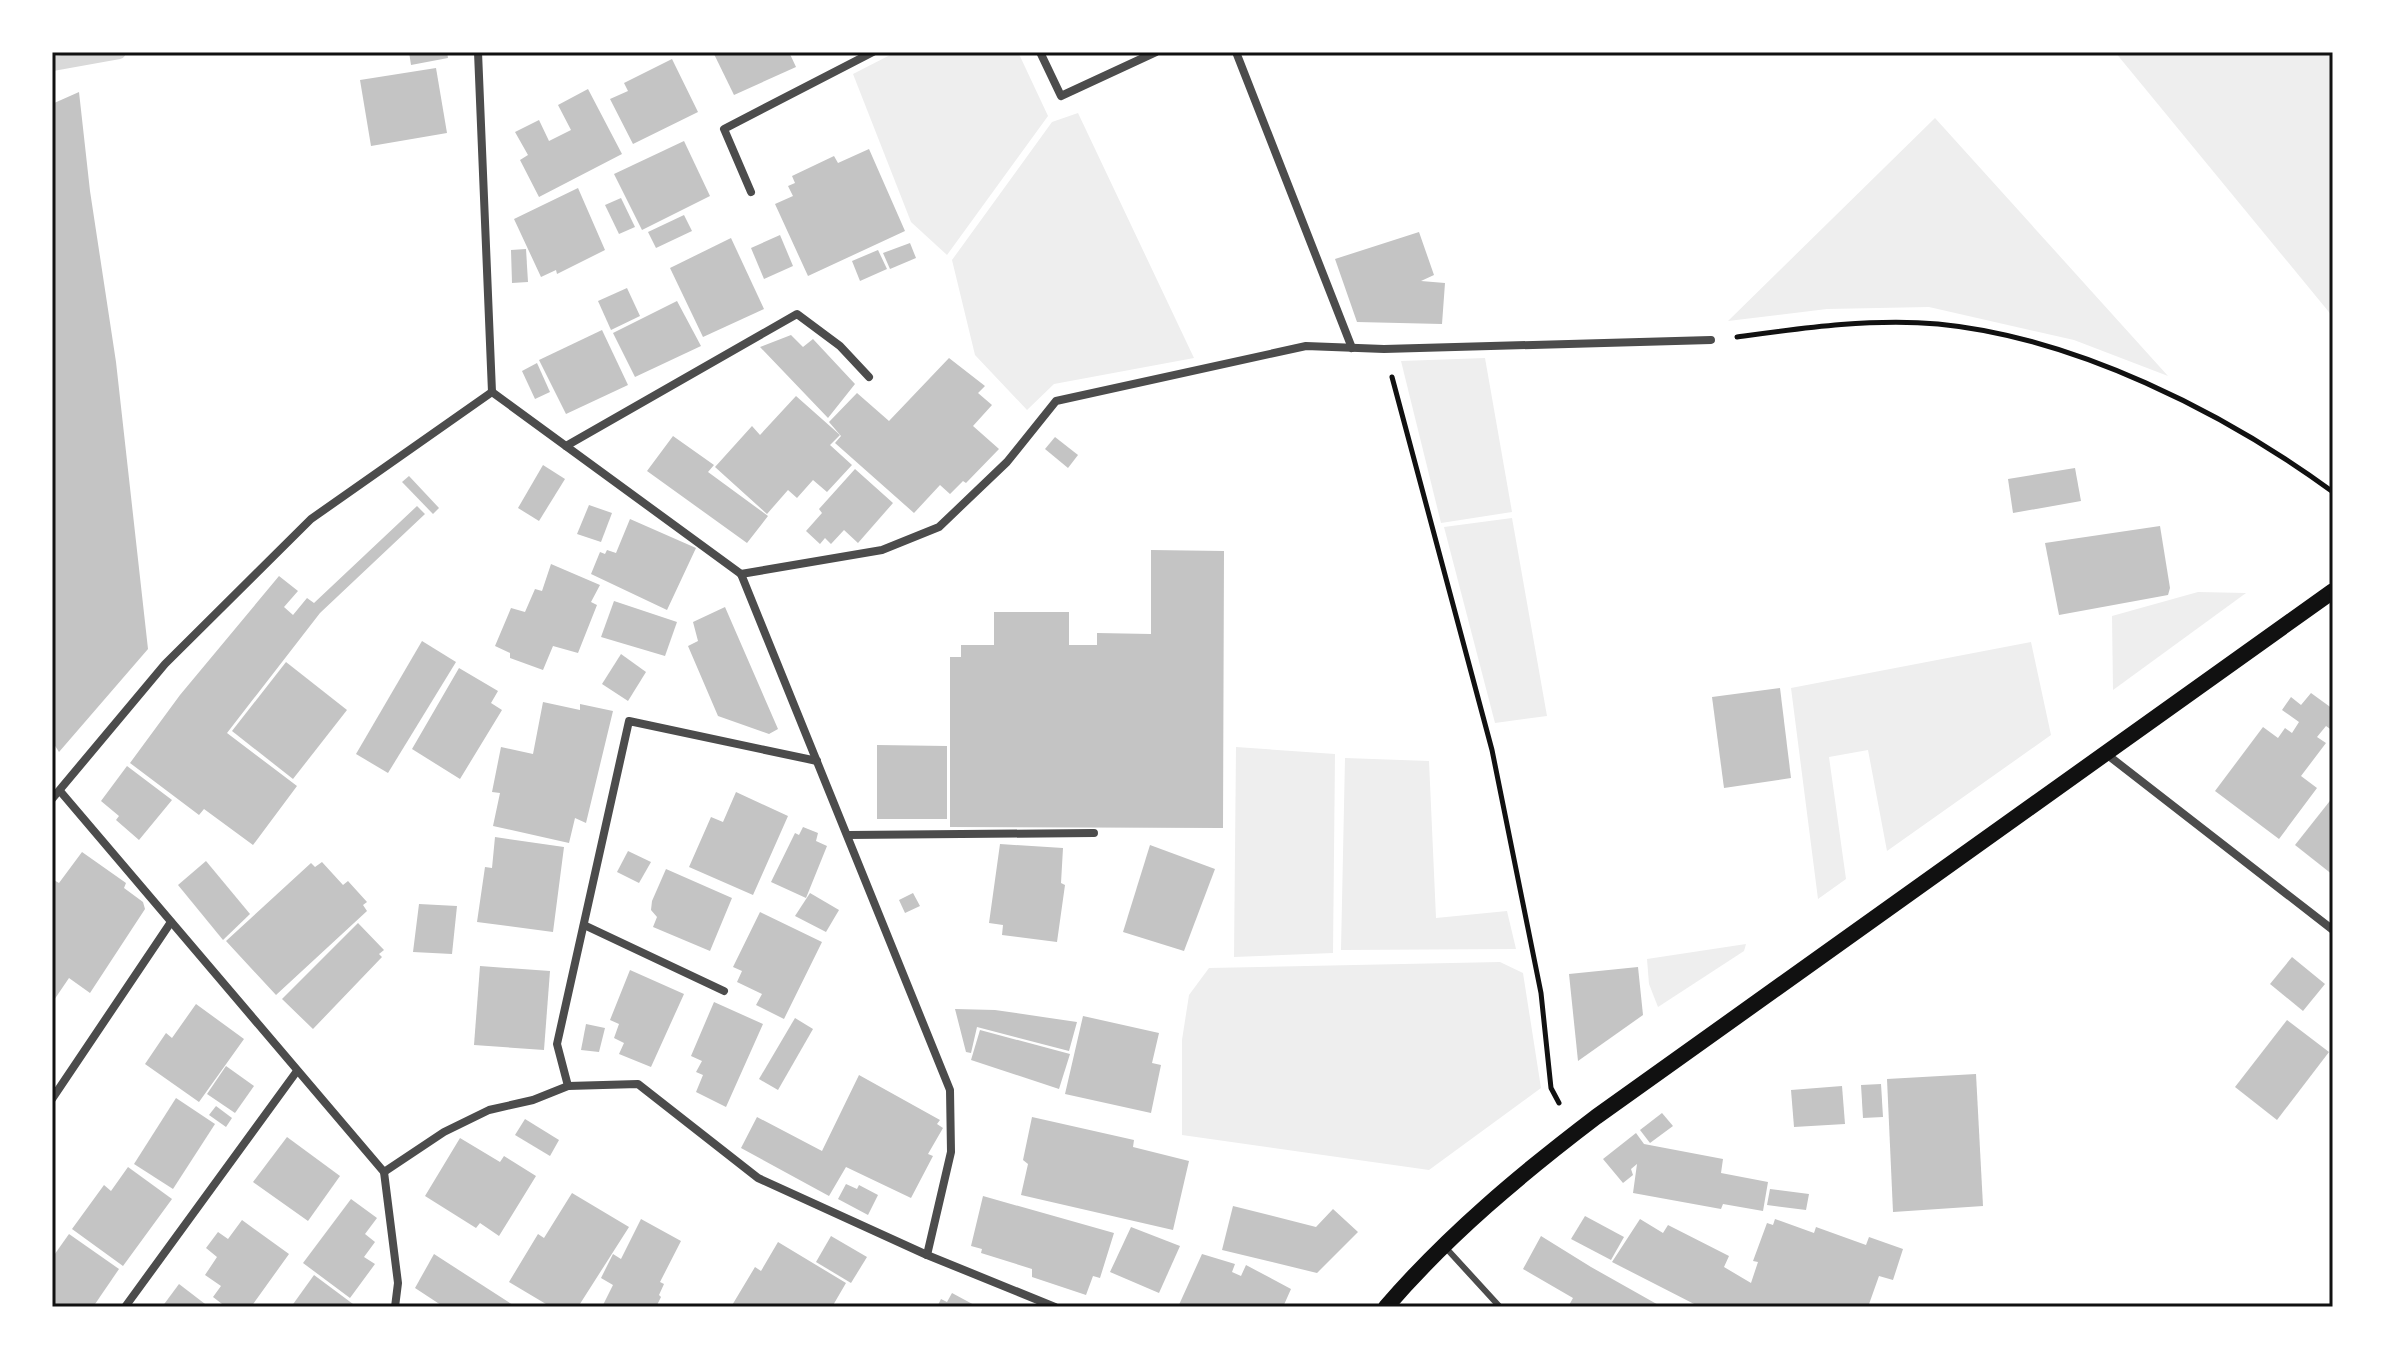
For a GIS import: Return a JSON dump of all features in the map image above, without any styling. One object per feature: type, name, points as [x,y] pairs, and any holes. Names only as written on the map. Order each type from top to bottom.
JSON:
[{"type":"main road","points":[[1386,1307],[1443,1246],[1496,1196],[1573,1134],[2333,591]]},
{"type":"street","points":[[478,52],[492,392]]},
{"type":"street","points":[[751,192],[724,129],[873,52]]},
{"type":"street","points":[[1040,52],[1061,96],[1156,52]]},
{"type":"street","points":[[1236,52],[1352,348]]},
{"type":"street","points":[[566,446],[797,314],[840,346],[869,377]]},
{"type":"street","points":[[741,574],[882,550],[939,527],[1007,462],[1056,401],[1306,346],[1384,349],[1711,340]]},
{"type":"street","points":[[492,392],[741,574],[950,1090],[951,1152],[927,1255]]},
{"type":"street","points":[[52,799],[165,664],[311,519],[492,392]]},
{"type":"street","points":[[568,1086],[557,1044],[629,721],[817,761]]},
{"type":"street","points":[[2104,753],[2333,930]]},
{"type":"street","points":[[60,791],[384,1172],[398,1283],[395,1307]]},
{"type":"street","points":[[848,835],[1094,833]]},
{"type":"street","points":[[52,1099],[171,922]]},
{"type":"street","points":[[584,925],[724,991]]},
{"type":"street","points":[[125,1307],[297,1071]]},
{"type":"street","points":[[384,1172],[444,1132],[489,1110],[533,1100],[568,1086],[638,1084],[758,1178],[927,1255],[1055,1307]]},
{"type":"lane","points":[[1443,1246],[1500,1307]]},
{"type":"path","points":[[1711,340],[1829,325],[1938,324],[2030,342],[2156,386],[2284,456],[2333,492]]},
{"type":"path","points":[[1384,349],[1492,750],[1541,993],[1551,1088],[1573,1134]]},
{"type":"shaded area","points":[[896,52],[1018,52],[1048,116],[947,255],[911,222],[853,74]]},
{"type":"shaded area","points":[[2115,52],[2333,52],[2333,317]]},
{"type":"shaded area","points":[[1078,113],[1194,358],[1054,384],[1027,410],[975,355],[952,260],[1052,122]]},
{"type":"shaded area","points":[[1935,118],[2168,376],[2074,340],[1929,307],[1827,309],[1728,321]]},
{"type":"shaded area","points":[[1485,358],[1512,512],[1441,523],[1401,361]]},
{"type":"shaded area","points":[[1512,518],[1547,716],[1495,723],[1444,527]]},
{"type":"shaded area","points":[[2198,592],[2246,593],[2113,690],[2112,616]]},
{"type":"shaded area","points":[[2031,642],[2051,735],[1887,851],[1868,750],[1829,757],[1846,879],[1818,899],[1791,688]]},
{"type":"shaded area","points":[[1236,747],[1335,754],[1333,953],[1234,957]]},
{"type":"shaded area","points":[[1345,758],[1429,761],[1436,918],[1507,911],[1516,949],[1341,950]]},
{"type":"shaded area","points":[[1746,944],[1744,951],[1658,1007],[1649,984],[1647,959]]},
{"type":"shaded area","points":[[1500,962],[1523,973],[1541,1088],[1429,1170],[1182,1135],[1182,1040],[1189,995],[1209,968]]},
{"type":"building","points":[[409,52],[447,52],[448,58],[411,65]]},
{"type":"building","points":[[713,52],[789,52],[796,67],[734,95]]},
{"type":"building","points":[[672,59],[698,112],[633,144],[610,99],[628,91],[624,83]]},
{"type":"building","points":[[436,68],[447,133],[371,146],[360,80]]},
{"type":"building","points":[[588,89],[622,154],[539,197],[520,160],[528,155],[515,132],[539,120],[549,141],[571,130],[558,105]]},
{"type":"building","points":[[79,92],[90,191],[116,362],[148,649],[59,752],[52,741],[52,104]]},
{"type":"building","points":[[684,141],[710,196],[642,230],[614,174]]},
{"type":"building","points":[[869,149],[905,231],[808,276],[775,204],[793,196],[788,186],[795,183],[792,176],[834,156],[838,163]]},
{"type":"building","points":[[578,188],[605,250],[557,274],[556,270],[541,277],[514,219]]},
{"type":"building","points":[[621,198],[635,227],[619,234],[605,205]]},
{"type":"building","points":[[684,215],[692,231],[656,248],[648,232]]},
{"type":"building","points":[[1419,232],[1434,275],[1421,281],[1445,283],[1442,324],[1357,322],[1335,259]]},
{"type":"building","points":[[780,235],[793,266],[764,279],[751,248]]},
{"type":"building","points":[[731,238],[764,309],[703,337],[670,268]]},
{"type":"building","points":[[910,243],[916,258],[890,269],[883,253]]},
{"type":"building","points":[[526,249],[528,282],[512,283],[511,250]]},
{"type":"building","points":[[878,250],[887,269],[860,281],[852,261]]},
{"type":"building","points":[[627,288],[640,316],[611,330],[598,301]]},
{"type":"building","points":[[677,301],[701,346],[635,377],[613,333]]},
{"type":"building","points":[[602,330],[628,385],[566,414],[539,360]]},
{"type":"building","points":[[791,335],[803,347],[813,339],[855,384],[828,418],[760,347]]},
{"type":"building","points":[[949,358],[985,386],[978,393],[992,405],[973,426],[999,449],[966,483],[963,481],[950,494],[940,485],[914,513],[835,443],[841,436],[829,422],[857,393],[889,421]]},
{"type":"building","points":[[537,363],[550,392],[535,399],[522,371]]},
{"type":"building","points":[[796,396],[840,435],[830,445],[852,465],[827,492],[813,480],[797,498],[788,490],[767,514],[715,467],[752,426],[760,435]]},
{"type":"building","points":[[673,436],[714,465],[708,472],[768,516],[747,543],[647,471]]},
{"type":"building","points":[[1055,437],[1078,455],[1068,468],[1045,449]]},
{"type":"building","points":[[543,465],[565,479],[539,521],[518,508]]},
{"type":"building","points":[[2075,468],[2081,501],[2013,513],[2008,479]]},
{"type":"building","points":[[855,469],[893,503],[858,543],[844,530],[831,544],[825,538],[820,544],[806,531],[822,513],[819,509]]},
{"type":"building","points":[[409,476],[439,508],[433,514],[402,482]]},
{"type":"building","points":[[589,505],[612,513],[601,542],[577,534]]},
{"type":"building","points":[[417,506],[425,514],[320,613],[227,733],[297,786],[253,845],[204,809],[199,815],[130,763],[180,695],[279,576],[298,591],[284,607],[293,615],[307,598],[314,603]]},
{"type":"building","points":[[630,519],[696,548],[667,610],[591,574],[600,552],[605,554],[607,550],[616,553]]},
{"type":"building","points":[[2160,526],[2170,588],[2168,595],[2059,615],[2045,543]]},
{"type":"building","points":[[1151,550],[1224,551],[1223,828],[950,827],[950,657],[961,657],[961,645],[994,645],[994,612],[1069,612],[1069,645],[1097,645],[1097,633],[1151,634]]},
{"type":"building","points":[[551,564],[600,585],[591,602],[597,605],[578,653],[553,646],[543,670],[510,658],[510,653],[495,646],[511,608],[525,612],[535,589],[542,591]]},
{"type":"building","points":[[614,601],[677,622],[665,656],[601,637]]},
{"type":"building","points":[[725,607],[778,729],[769,734],[718,716],[688,646],[698,641],[693,622]]},
{"type":"building","points":[[422,641],[456,662],[388,773],[356,754]]},
{"type":"building","points":[[621,654],[646,672],[628,701],[602,684]]},
{"type":"building","points":[[286,662],[347,710],[293,779],[232,731]]},
{"type":"building","points":[[459,668],[498,691],[491,703],[502,710],[460,779],[412,749]]},
{"type":"building","points":[[1780,688],[1791,778],[1724,788],[1712,697]]},
{"type":"building","points":[[2311,693],[2333,709],[2333,731],[2326,726],[2317,737],[2326,743],[2301,776],[2317,788],[2279,839],[2215,791],[2263,727],[2278,738],[2285,728],[2292,733],[2299,722],[2282,710],[2291,697],[2301,705]]},
{"type":"building","points":[[543,702],[580,710],[580,704],[613,711],[586,823],[575,818],[569,843],[493,826],[500,793],[492,792],[501,747],[533,754]]},
{"type":"building","points":[[877,745],[947,746],[947,819],[877,819]]},
{"type":"building","points":[[127,766],[172,800],[139,840],[116,820],[119,816],[101,801]]},
{"type":"building","points":[[736,792],[788,816],[753,895],[689,867],[711,817],[723,822]]},
{"type":"building","points":[[2333,797],[2333,875],[2295,845]]},
{"type":"building","points":[[803,827],[818,833],[816,841],[827,846],[806,898],[771,882],[795,833],[799,835]]},
{"type":"building","points":[[495,837],[564,847],[553,932],[477,922],[485,867],[492,868]]},
{"type":"building","points":[[1000,844],[1063,848],[1061,883],[1065,885],[1057,942],[1002,935],[1003,925],[989,923]]},
{"type":"building","points":[[1150,845],[1215,869],[1184,951],[1123,932]]},
{"type":"building","points":[[628,851],[651,862],[639,883],[617,872]]},
{"type":"building","points":[[82,852],[126,883],[124,888],[143,902],[145,909],[90,993],[69,978],[52,1003],[52,879],[59,883]]},
{"type":"building","points":[[206,861],[250,914],[223,940],[178,885]]},
{"type":"building","points":[[322,862],[343,885],[348,881],[367,902],[363,905],[367,911],[276,995],[226,941],[311,863],[315,867]]},
{"type":"building","points":[[666,869],[732,898],[710,951],[653,927],[657,917],[651,910],[652,901]]},
{"type":"building","points":[[810,893],[839,910],[826,932],[795,916]]},
{"type":"building","points":[[913,893],[920,906],[905,913],[899,900]]},
{"type":"building","points":[[419,904],[457,906],[452,954],[413,952]]},
{"type":"building","points":[[760,912],[822,942],[784,1019],[756,1005],[762,994],[737,982],[742,971],[733,967]]},
{"type":"building","points":[[358,923],[384,950],[379,954],[382,957],[313,1029],[282,999]]},
{"type":"building","points":[[2292,957],[2325,984],[2303,1011],[2270,984]]},
{"type":"building","points":[[480,966],[550,971],[544,1050],[474,1045]]},
{"type":"building","points":[[1638,967],[1643,1015],[1578,1061],[1569,974]]},
{"type":"building","points":[[630,970],[684,994],[651,1067],[619,1054],[624,1043],[614,1038],[619,1024],[610,1020]]},
{"type":"building","points":[[714,1002],[763,1024],[726,1107],[696,1092],[703,1075],[696,1072],[702,1061],[691,1056]]},
{"type":"building","points":[[196,1004],[244,1039],[199,1102],[145,1064],[166,1033],[172,1038]]},
{"type":"building","points":[[955,1009],[995,1010],[1077,1022],[1069,1051],[977,1027],[971,1053],[966,1052]]},
{"type":"building","points":[[1083,1016],[1159,1033],[1152,1063],[1161,1065],[1151,1113],[1065,1094]]},
{"type":"building","points":[[795,1018],[813,1029],[778,1090],[759,1079]]},
{"type":"building","points":[[2287,1020],[2329,1052],[2277,1120],[2235,1087]]},
{"type":"building","points":[[586,1024],[605,1028],[599,1052],[581,1050]]},
{"type":"building","points":[[980,1030],[1070,1054],[1059,1089],[971,1060]]},
{"type":"building","points":[[226,1066],[254,1086],[235,1113],[207,1094]]},
{"type":"building","points":[[1976,1074],[1983,1206],[1893,1212],[1887,1079]]},
{"type":"building","points":[[859,1075],[940,1120],[937,1124],[943,1128],[928,1154],[933,1156],[911,1198],[846,1167],[829,1196],[741,1148],[757,1117],[822,1151]]},
{"type":"building","points":[[1881,1084],[1883,1117],[1863,1118],[1861,1085]]},
{"type":"building","points":[[1842,1086],[1845,1124],[1794,1127],[1791,1090]]},
{"type":"building","points":[[176,1098],[215,1124],[173,1189],[134,1164]]},
{"type":"building","points":[[216,1106],[232,1118],[226,1127],[209,1115]]},
{"type":"building","points":[[1662,1113],[1673,1126],[1650,1143],[1640,1130]]},
{"type":"building","points":[[1032,1117],[1134,1140],[1133,1147],[1189,1161],[1173,1230],[1021,1195],[1028,1164],[1023,1160]]},
{"type":"building","points":[[525,1119],[559,1140],[550,1156],[515,1135]]},
{"type":"building","points":[[1636,1133],[1644,1144],[1723,1159],[1721,1173],[1768,1182],[1763,1211],[1723,1204],[1721,1209],[1633,1193],[1637,1164],[1631,1169],[1633,1175],[1623,1183],[1603,1159]]},
{"type":"building","points":[[287,1137],[340,1176],[308,1221],[253,1182]]},
{"type":"building","points":[[460,1138],[500,1162],[504,1156],[536,1176],[499,1236],[480,1223],[476,1228],[425,1196]]},
{"type":"building","points":[[128,1167],[172,1199],[123,1266],[72,1229],[104,1185],[111,1191]]},
{"type":"building","points":[[846,1184],[857,1189],[859,1185],[878,1195],[868,1215],[838,1199]]},
{"type":"building","points":[[1770,1189],[1809,1194],[1806,1210],[1767,1205]]},
{"type":"building","points":[[572,1193],[629,1227],[578,1307],[551,1307],[509,1282],[538,1234],[544,1238]]},
{"type":"building","points":[[983,1196],[1114,1233],[1100,1278],[1093,1276],[1086,1295],[1032,1277],[1032,1269],[981,1253],[982,1249],[971,1246]]},
{"type":"building","points":[[351,1199],[377,1218],[365,1234],[375,1242],[364,1257],[375,1264],[350,1298],[303,1263]]},
{"type":"building","points":[[1233,1206],[1316,1227],[1333,1209],[1358,1232],[1317,1273],[1222,1250]]},
{"type":"building","points":[[1585,1216],[1624,1237],[1611,1260],[1571,1239]]},
{"type":"building","points":[[641,1219],[681,1241],[660,1282],[664,1284],[661,1297],[656,1307],[602,1307],[613,1285],[601,1278],[613,1254],[621,1259]]},
{"type":"building","points":[[1640,1219],[1663,1233],[1668,1225],[1729,1256],[1724,1267],[1751,1283],[1758,1262],[1753,1261],[1767,1223],[1773,1225],[1775,1219],[1814,1233],[1816,1227],[1866,1245],[1869,1237],[1903,1249],[1893,1280],[1879,1276],[1868,1307],[1700,1307],[1612,1262]]},
{"type":"building","points":[[242,1220],[289,1254],[251,1307],[226,1307],[213,1297],[221,1286],[205,1275],[217,1257],[206,1248],[218,1232],[228,1239]]},
{"type":"building","points":[[1131,1227],[1180,1246],[1159,1293],[1110,1272]]},
{"type":"building","points":[[69,1234],[119,1269],[93,1307],[52,1307],[52,1258]]},
{"type":"building","points":[[831,1236],[867,1257],[851,1283],[816,1262]]},
{"type":"building","points":[[1541,1236],[1662,1307],[1568,1307],[1573,1298],[1523,1269]]},
{"type":"building","points":[[778,1242],[846,1283],[832,1307],[731,1307],[755,1267],[761,1271]]},
{"type":"building","points":[[434,1254],[516,1307],[444,1307],[415,1288]]},
{"type":"building","points":[[1202,1254],[1235,1264],[1232,1272],[1241,1276],[1246,1265],[1291,1289],[1283,1307],[1178,1307]]},
{"type":"building","points":[[314,1275],[357,1307],[291,1307]]},
{"type":"building","points":[[179,1284],[209,1307],[162,1307]]},
{"type":"building","points":[[952,1293],[978,1307],[937,1307],[941,1299],[947,1302]]},
{"type":"waterway","points":[[52,64],[119,52]]}]
